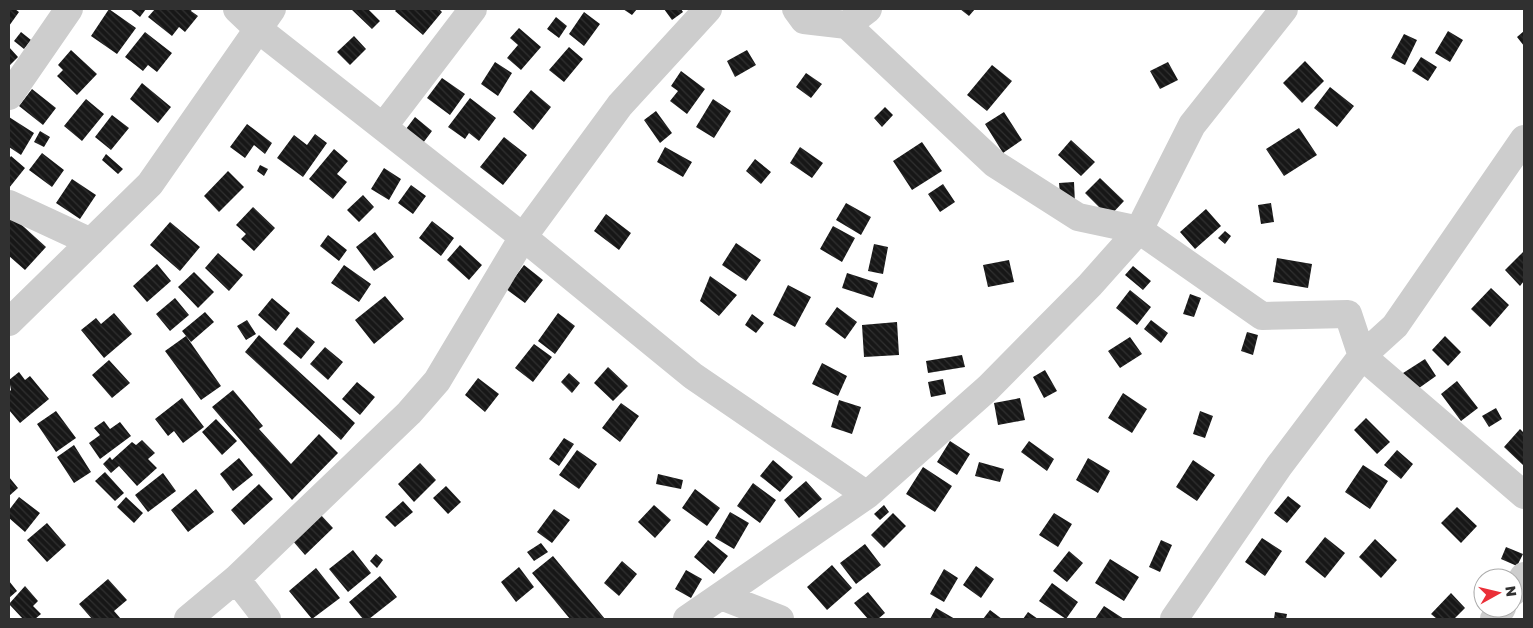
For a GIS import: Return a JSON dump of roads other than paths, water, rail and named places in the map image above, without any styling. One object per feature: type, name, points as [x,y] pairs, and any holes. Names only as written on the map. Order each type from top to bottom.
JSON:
[{"type":"street","points":[[9,96],[70,9]]},
{"type":"street","points":[[236,9],[265,19],[383,127],[523,237],[693,376],[867,496]]},
{"type":"street","points":[[383,127],[473,9]]},
{"type":"street","points":[[188,619],[236,580],[409,413],[437,381],[523,237],[620,105],[708,9]]},
{"type":"street","points":[[796,9],[804,20],[857,17],[995,164],[1078,218],[1139,230],[1262,316],[1348,314],[1362,356],[1524,495]]},
{"type":"street","points":[[687,619],[867,496],[988,388],[1090,285],[1139,230],[1192,125],[1284,9]]},
{"type":"street","points":[[9,322],[150,184],[265,19]]},
{"type":"street","points":[[1174,619],[1279,466],[1362,356],[1395,326],[1524,139]]},
{"type":"street","points":[[9,204],[91,242]]},
{"type":"street","points":[[236,580],[268,619]]},
{"type":"street","points":[[721,596],[780,619]]}]
